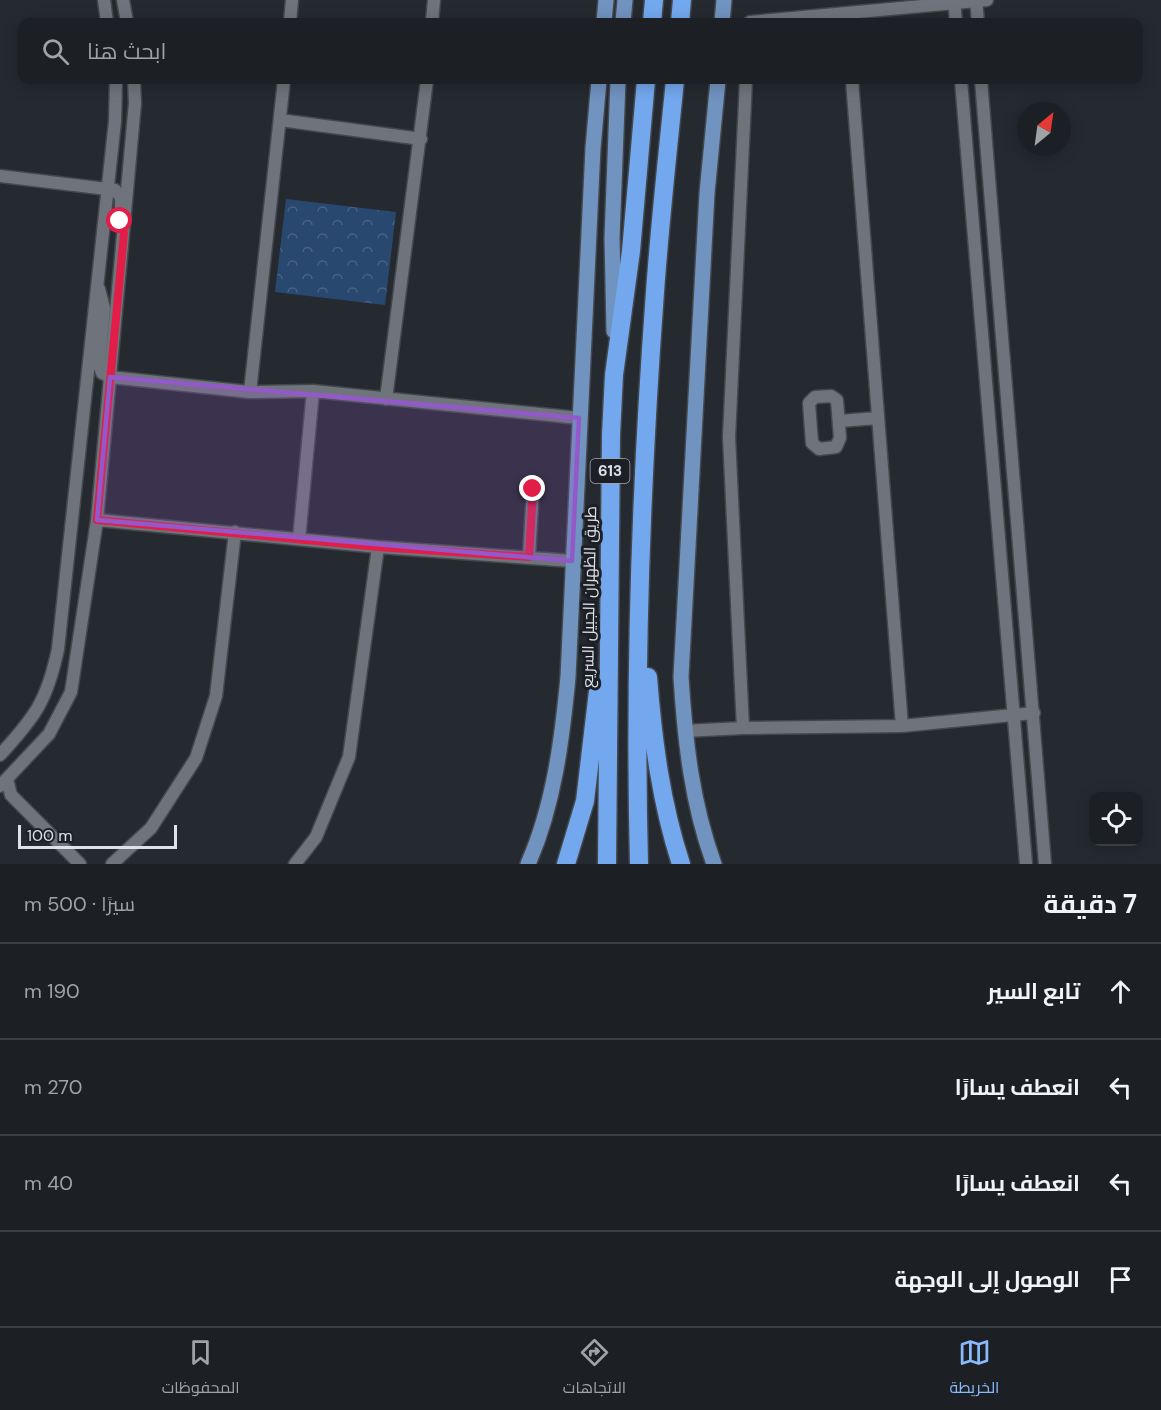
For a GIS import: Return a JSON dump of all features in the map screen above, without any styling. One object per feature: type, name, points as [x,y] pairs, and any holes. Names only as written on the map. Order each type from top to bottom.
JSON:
[{"type":"highway","points":[[652,18],[654,0]]},
{"type":"highway","points":[[680,18],[682,0]]},
{"type":"highway","name":"طريق الظهران الجبيل السريع","points":[[607,864],[608,581],[614,375],[631,251],[646,84]]},
{"type":"highway","name":"613","points":[[639,864],[636,759],[640,564],[655,291],[675,84]]},
{"type":"highway","points":[[640,564],[652,736],[672,836],[681,864]]},
{"type":"highway","points":[[566,864],[585,801],[608,581]]},
{"type":"main road","points":[[604,18],[606,0]]},
{"type":"main road","points":[[623,18],[625,0]]},
{"type":"main road","points":[[723,18],[724,0]]},
{"type":"main road","points":[[528,864],[546,811],[562,739],[568,677],[592,148],[599,84]]},
{"type":"main road","points":[[614,375],[612,238],[618,84]]},
{"type":"main road","points":[[714,864],[692,782],[684,731],[681,677],[707,192],[718,84]]},
{"type":"street","points":[[104,0],[106,18]]},
{"type":"street","points":[[123,0],[126,18]]},
{"type":"street","points":[[290,18],[292,0]]},
{"type":"street","points":[[432,18],[434,0]]},
{"type":"street","points":[[847,18],[979,0],[978,18]]},
{"type":"street","points":[[954,2],[956,18]]},
{"type":"street","points":[[0,754],[33,719],[52,681],[58,649],[116,121],[116,84]]},
{"type":"street","points":[[80,864],[11,795],[3,783],[49,734],[71,692],[97,520],[124,233],[135,103],[134,84]]},
{"type":"street","points":[[250,392],[284,84]]},
{"type":"street","points":[[386,399],[427,84]]},
{"type":"street","points":[[743,728],[729,437],[746,84]]},
{"type":"street","points":[[852,84],[902,726]]},
{"type":"street","points":[[960,84],[1026,864]]},
{"type":"street","points":[[981,84],[1045,864]]},
{"type":"street","points":[[280,120],[421,139]]},
{"type":"street","points":[[0,176],[115,190],[121,197],[120,224],[124,233]]},
{"type":"street","points":[[97,287],[103,297],[104,308],[99,365],[102,373],[110,377],[250,392],[314,392],[579,418]]},
{"type":"street","points":[[299,539],[314,392]]},
{"type":"street","points":[[839,421],[878,418]]},
{"type":"street","points":[[529,557],[533,489]]},
{"type":"street","points":[[97,520],[378,547],[572,561]]},
{"type":"street","points":[[117,862],[151,828],[196,758],[216,696],[235,532]]},
{"type":"street","points":[[295,864],[316,837],[349,757],[378,547]]},
{"type":"street","points":[[684,731],[902,726],[1034,713]]},
{"type":"highlighted area","points":[[110,377],[579,418],[572,561],[97,520]]},
{"type":"green space","points":[[286,199],[396,212],[385,305],[275,292]]},
{"type":"route","points":[[120,221],[120,227],[124,233],[97,520],[378,547],[529,557],[533,489]]}]
